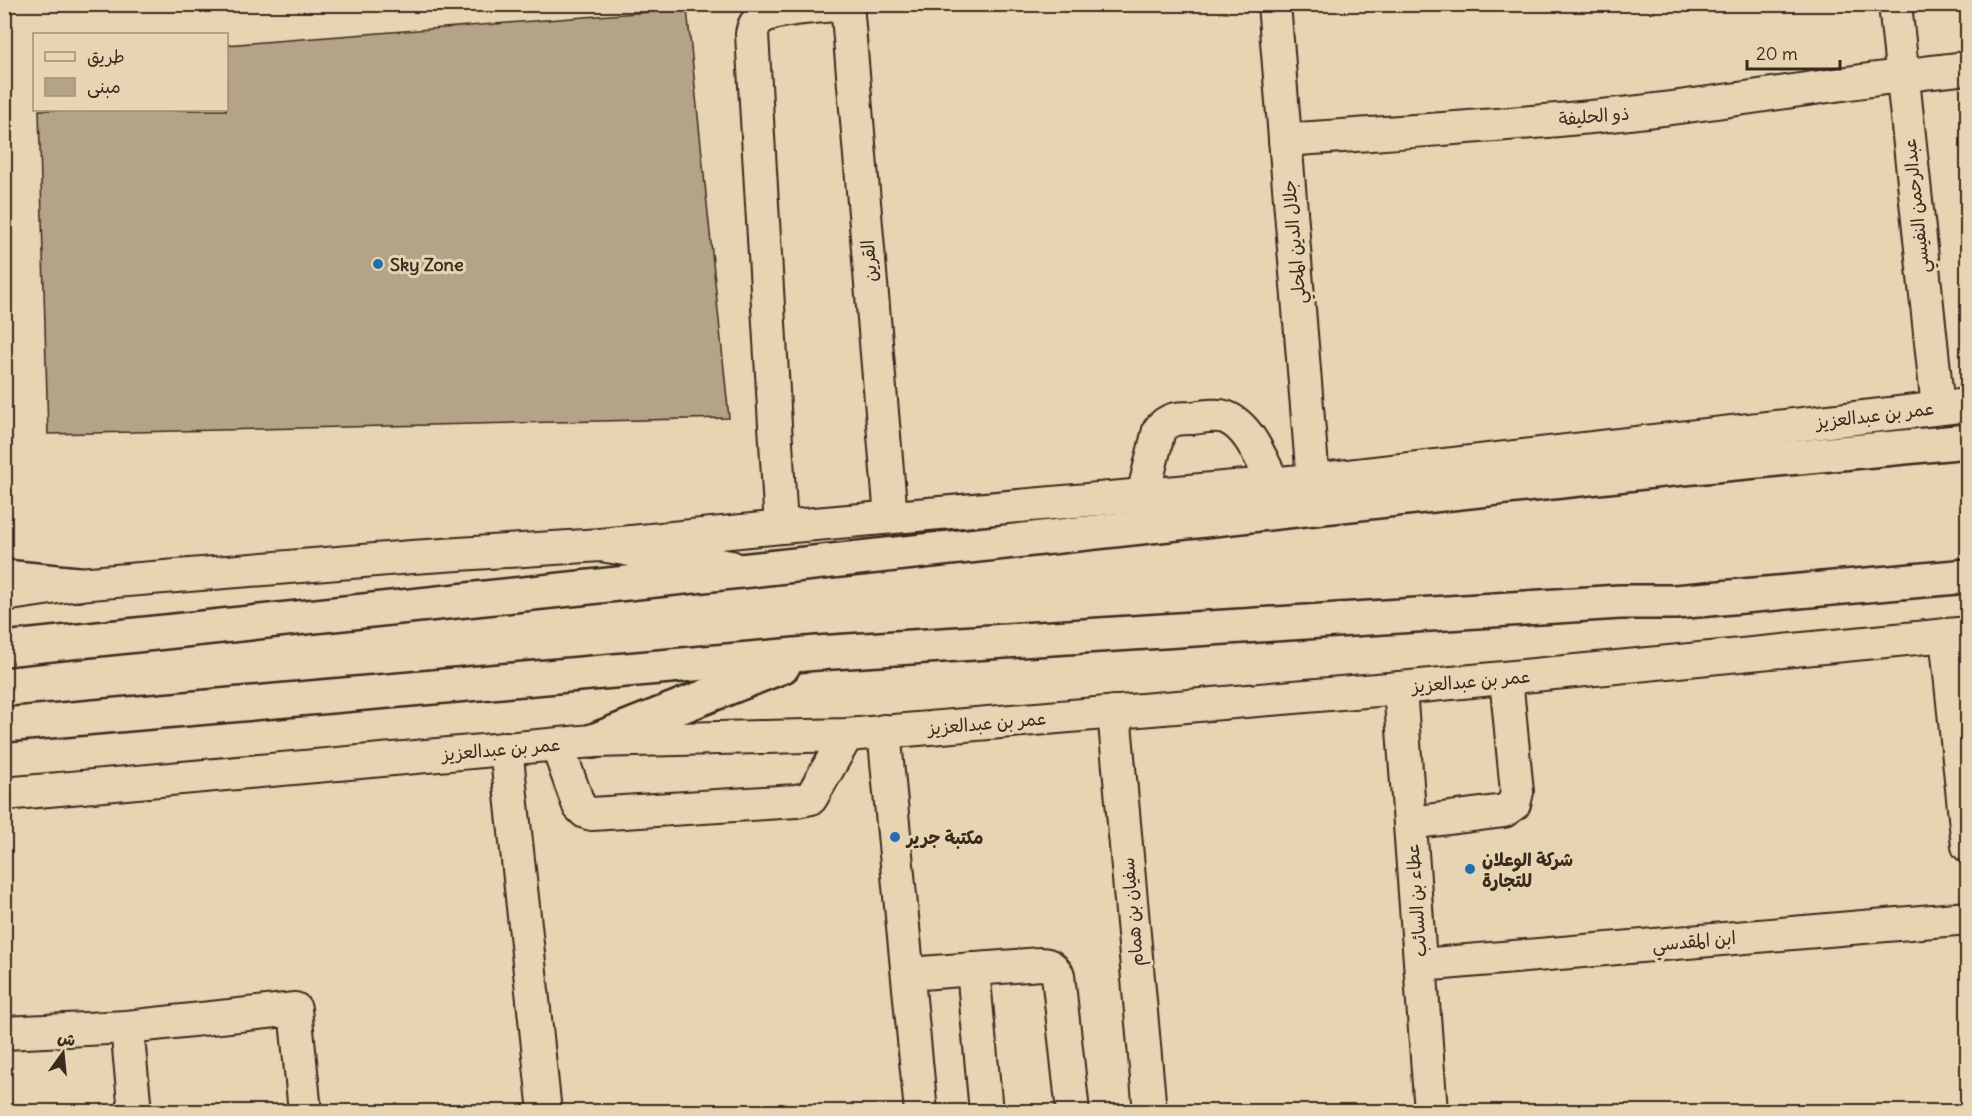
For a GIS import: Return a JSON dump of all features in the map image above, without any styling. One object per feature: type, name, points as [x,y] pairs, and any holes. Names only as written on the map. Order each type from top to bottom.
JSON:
[{"type":"main road","name":"عمر بن عبدالعزيز","points":[[4,649],[1662,470],[1968,441]]},
{"type":"main road","points":[[4,725],[817,653],[1620,602],[1675,602],[1968,576]]},
{"type":"main road","points":[[4,577],[78,584]]},
{"type":"main road","points":[[593,741],[817,653]]},
{"type":"street","name":"القرين","points":[[846,4],[891,518]]},
{"type":"street","points":[[781,527],[752,34],[754,25],[774,12],[846,4]]},
{"type":"street","name":"جلال الدين المحلي","points":[[1274,4],[1313,480]]},
{"type":"street","name":"عبدالرحمن النفيسي","points":[[1895,4],[1901,75],[1953,406]]},
{"type":"street","name":"ذو الحليفة","points":[[1285,140],[1611,115],[1760,98],[1901,75],[1968,68]]},
{"type":"street","name":"عمر بن عبدالعزيز","points":[[4,595],[78,584],[412,557],[601,545],[1274,484],[1953,406]]},
{"type":"street","points":[[1143,495],[1159,430],[1164,423],[1172,419],[1223,416],[1240,426],[1274,484]]},
{"type":"street","name":"عمر بن عبدالعزيز","points":[[601,545],[750,570]]},
{"type":"street","points":[[1957,634],[1968,846]]},
{"type":"street","name":"عمر بن عبدالعزيز","points":[[4,794],[593,741],[847,735],[1401,688],[1957,634]]},
{"type":"street","points":[[1410,823],[1504,811],[1514,804],[1517,792],[1506,678]]},
{"type":"street","name":"عطاء بن السائب","points":[[1401,688],[1431,1112]]},
{"type":"street","name":"سفيان بن همام","points":[[1114,712],[1150,1112]]},
{"type":"street","points":[[884,731],[921,1112]]},
{"type":"street","points":[[557,745],[579,806],[585,812],[592,814],[796,801],[811,798],[847,735]]},
{"type":"street","points":[[506,748],[545,1112]]},
{"type":"street","name":"ابن المقدسي","points":[[1421,965],[1968,918]]},
{"type":"street","points":[[908,974],[1041,964],[1047,964],[1054,969],[1058,975],[1073,1112]]},
{"type":"street","points":[[973,969],[986,1112]]},
{"type":"street","points":[[4,1033],[127,1027],[295,1009],[305,1112]]},
{"type":"street","points":[[127,1027],[135,1112]]},
{"type":"building","name":"Sky Zone","points":[[687,9],[729,418],[48,434],[39,111],[228,111],[228,45]]},
{"type":"place","name":"Sky Zone","points":[[378,264]]},
{"type":"place","name":"مكتبة جرير","points":[[895,837]]},
{"type":"place","name":"شركة الوعلان للتجارة","points":[[1470,869]]}]
